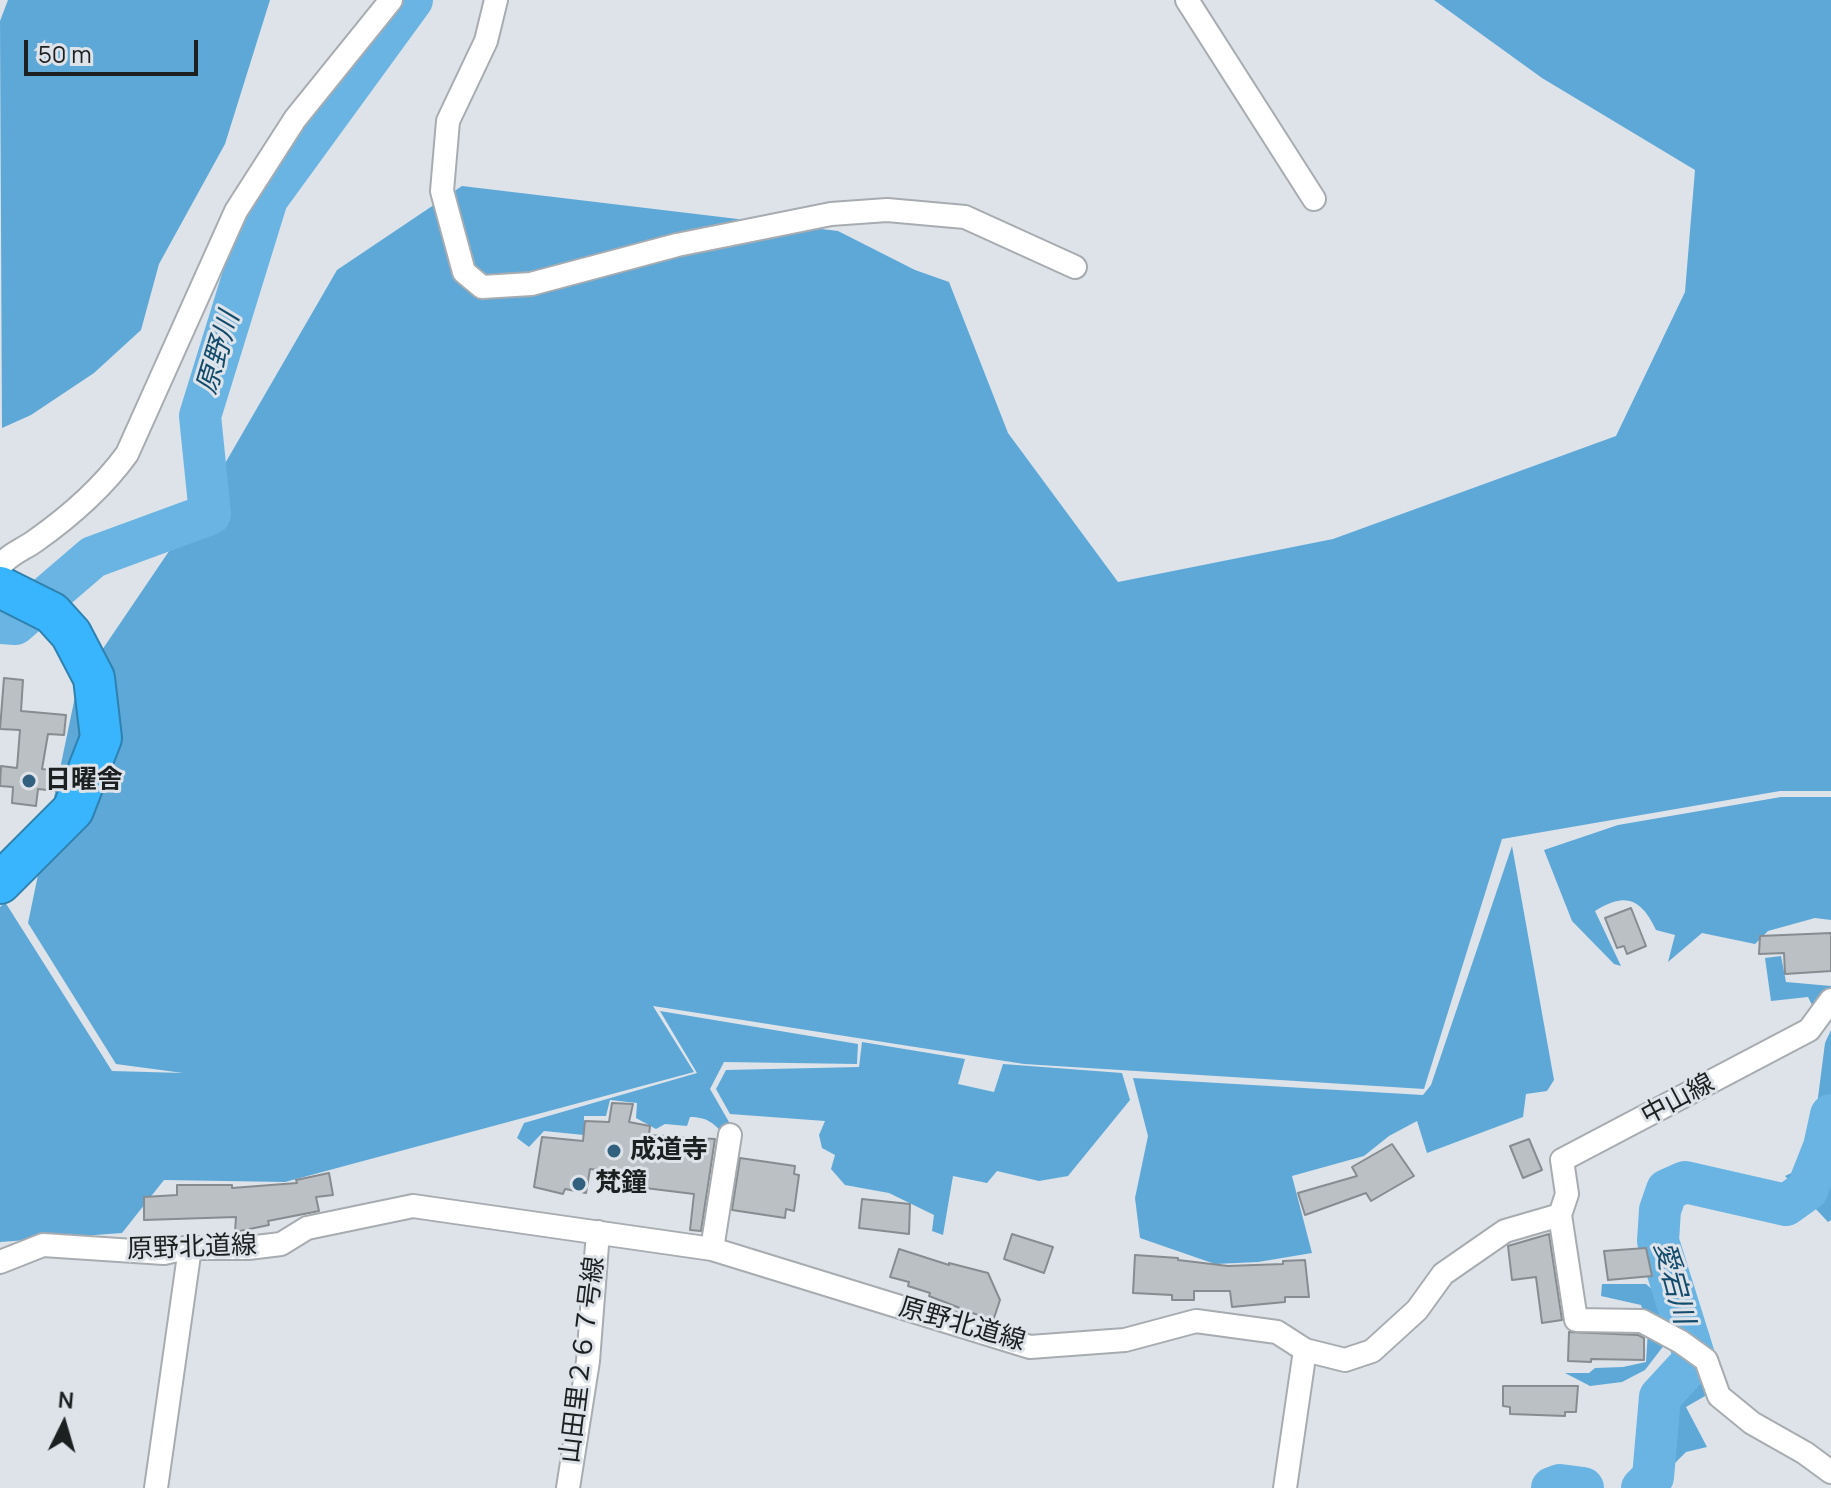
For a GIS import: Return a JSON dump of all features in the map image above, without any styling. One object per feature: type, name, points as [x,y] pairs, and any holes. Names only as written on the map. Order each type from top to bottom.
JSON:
[{"type":"highway","points":[[0,587],[52,613],[71,634],[94,678],[101,738],[73,810],[0,883]]},
{"type":"street","points":[[0,567],[110,478],[127,454],[236,211],[295,119],[391,0]]},
{"type":"street","points":[[496,0],[486,41],[448,121],[442,191],[464,272],[482,287],[531,284],[677,245],[831,214],[887,210],[965,217],[1075,267]]},
{"type":"street","points":[[1187,0],[1314,199]]},
{"type":"street","name":"中山線","points":[[1560,1215],[1567,1194],[1562,1160],[1809,1030],[1831,1000]]},
{"type":"street","points":[[712,1249],[730,1135]]},
{"type":"street","name":"原野北道線","points":[[0,1262],[43,1245],[164,1253],[190,1248],[248,1248],[281,1244],[307,1228],[413,1206],[712,1249],[1030,1347],[1125,1340],[1196,1321],[1277,1332],[1305,1350],[1345,1360],[1372,1351],[1417,1310],[1443,1274],[1505,1231],[1560,1215]]},
{"type":"street","points":[[1560,1215],[1576,1320],[1642,1321],[1681,1342],[1706,1360],[1719,1396],[1752,1423],[1805,1453],[1831,1472]]},
{"type":"street","name":"山田里２６７号線","points":[[568,1488],[588,1361],[598,1232]]},
{"type":"street","points":[[156,1488],[190,1248]]},
{"type":"street","points":[[1285,1488],[1305,1350]]},
{"type":"shaded area","points":[[8,0],[270,0],[225,144],[159,264],[141,330],[94,373],[31,415],[2,428],[0,21]]},
{"type":"shaded area","points":[[1434,0],[1831,0],[1831,791],[1780,791],[1502,839],[1424,1089],[1024,1064],[653,1006],[694,1072],[285,1182],[164,1180],[122,1233],[0,1242],[0,907],[5,902],[112,1071],[183,1073],[116,1064],[28,923],[77,687],[205,498],[337,270],[462,186],[838,231],[915,270],[949,282],[1008,433],[1118,582],[1333,539],[1616,436],[1685,292],[1695,170],[1542,78]]},
{"type":"shaded area","points":[[1781,797],[1831,797],[1831,920],[1815,918],[1768,931],[1755,944],[1702,933],[1668,962],[1675,935],[1656,930],[1644,911],[1631,901],[1615,901],[1595,911],[1621,966],[1614,964],[1572,921],[1544,850],[1618,825]]},
{"type":"shaded area","points":[[1512,846],[1554,1080],[1547,1091],[1526,1094],[1523,1117],[1427,1153],[1417,1121],[1389,1136],[1364,1156],[1292,1176],[1312,1253],[1258,1262],[1215,1264],[1140,1238],[1135,1198],[1148,1136],[1133,1078],[1423,1095],[1431,1085]]},
{"type":"shaded area","points":[[1781,956],[1786,982],[1831,986],[1827,1000],[1818,1009],[1808,997],[1771,1001],[1765,958]]},
{"type":"shaded area","points":[[660,1011],[858,1044],[857,1064],[724,1062],[710,1089],[729,1122],[725,1136],[710,1122],[696,1117],[690,1117],[687,1126],[665,1124],[656,1129],[636,1118],[637,1103],[610,1100],[606,1116],[584,1116],[584,1135],[544,1131],[529,1147],[517,1138],[524,1123],[697,1073]]},
{"type":"shaded area","points":[[1831,1030],[1831,1220],[1828,1222],[1785,1176],[1802,1168],[1817,1105],[1825,1043]]},
{"type":"shaded area","points":[[862,1042],[965,1059],[958,1084],[994,1092],[1003,1064],[1122,1073],[1130,1100],[1068,1176],[1039,1181],[997,1171],[987,1183],[953,1176],[943,1235],[932,1231],[934,1215],[889,1193],[845,1185],[831,1169],[835,1155],[822,1148],[819,1135],[825,1121],[730,1114],[716,1089],[726,1070],[859,1067]]},
{"type":"shaded area","points":[[1652,1224],[1671,1226],[1701,1344],[1644,1315],[1641,1305],[1601,1296],[1602,1284],[1646,1284],[1659,1295],[1646,1245]]},
{"type":"shaded area","points":[[1648,1330],[1665,1344],[1645,1370],[1622,1382],[1590,1386],[1565,1373],[1589,1373],[1595,1368],[1646,1362]]},
{"type":"shaded area","points":[[1687,1359],[1708,1375],[1712,1392],[1686,1407],[1707,1447],[1686,1452],[1661,1477],[1649,1468],[1651,1398],[1668,1373]]},
{"type":"building","points":[[4,678],[23,680],[21,711],[66,715],[64,735],[48,734],[42,769],[60,771],[58,785],[56,791],[38,789],[36,806],[12,803],[13,787],[0,786],[1,766],[17,768],[20,730],[0,729]]},
{"type":"building","points":[[1631,908],[1646,946],[1627,954],[1624,946],[1617,948],[1605,918]]},
{"type":"building","points":[[1831,933],[1831,971],[1785,974],[1784,953],[1759,954],[1760,936]]},
{"type":"building","points":[[612,1103],[633,1104],[629,1122],[650,1126],[649,1135],[715,1139],[701,1231],[690,1230],[694,1194],[645,1188],[647,1176],[590,1169],[586,1193],[565,1189],[563,1194],[534,1187],[542,1137],[583,1141],[585,1121],[609,1122]]},
{"type":"building","points":[[1529,1139],[1542,1170],[1523,1178],[1510,1146]]},
{"type":"building","points":[[1392,1144],[1414,1176],[1371,1201],[1366,1193],[1305,1215],[1298,1193],[1357,1176],[1352,1167]]},
{"type":"building","points":[[740,1158],[795,1166],[794,1174],[799,1175],[794,1211],[786,1209],[785,1218],[732,1210]]},
{"type":"building","points":[[329,1173],[333,1195],[316,1197],[319,1211],[268,1221],[269,1225],[235,1232],[236,1217],[144,1220],[144,1197],[177,1195],[177,1185],[232,1185],[232,1188],[297,1183],[296,1180]]},
{"type":"building","points":[[862,1199],[910,1204],[909,1234],[859,1228]]},
{"type":"building","points":[[1012,1234],[1053,1247],[1044,1273],[1004,1259]]},
{"type":"building","points":[[1549,1234],[1562,1320],[1542,1323],[1536,1277],[1512,1280],[1508,1246]]},
{"type":"building","points":[[1646,1248],[1652,1276],[1608,1280],[1604,1251]]},
{"type":"building","points":[[899,1249],[949,1265],[988,1273],[1000,1300],[993,1321],[929,1296],[930,1293],[908,1286],[909,1282],[890,1277]]},
{"type":"building","points":[[1135,1255],[1228,1266],[1305,1260],[1309,1297],[1285,1297],[1285,1302],[1232,1307],[1230,1291],[1194,1291],[1194,1300],[1172,1300],[1172,1295],[1133,1293]]},
{"type":"building","points":[[1569,1332],[1638,1335],[1644,1338],[1644,1360],[1568,1361]]},
{"type":"building","points":[[1503,1386],[1578,1386],[1576,1412],[1565,1412],[1565,1416],[1510,1414],[1510,1407],[1503,1406]]},
{"type":"waterway","name":"原野川","points":[[0,623],[15,624],[93,557],[210,514],[200,416],[267,199],[412,0]]},
{"type":"waterway","name":"愛宕川","points":[[1642,1488],[1653,1477],[1660,1397],[1695,1359],[1658,1241],[1660,1210],[1667,1190],[1685,1182],[1786,1205],[1807,1190],[1824,1147],[1831,1115]]},
{"type":"waterway","name":"愛宕川","points":[[1552,1488],[1560,1485],[1583,1488]]},
{"type":"place","name":"日曜舎","points":[[29,781]]},
{"type":"place","name":"成道寺","points":[[614,1151]]},
{"type":"place","name":"梵鐘","points":[[579,1184]]}]
